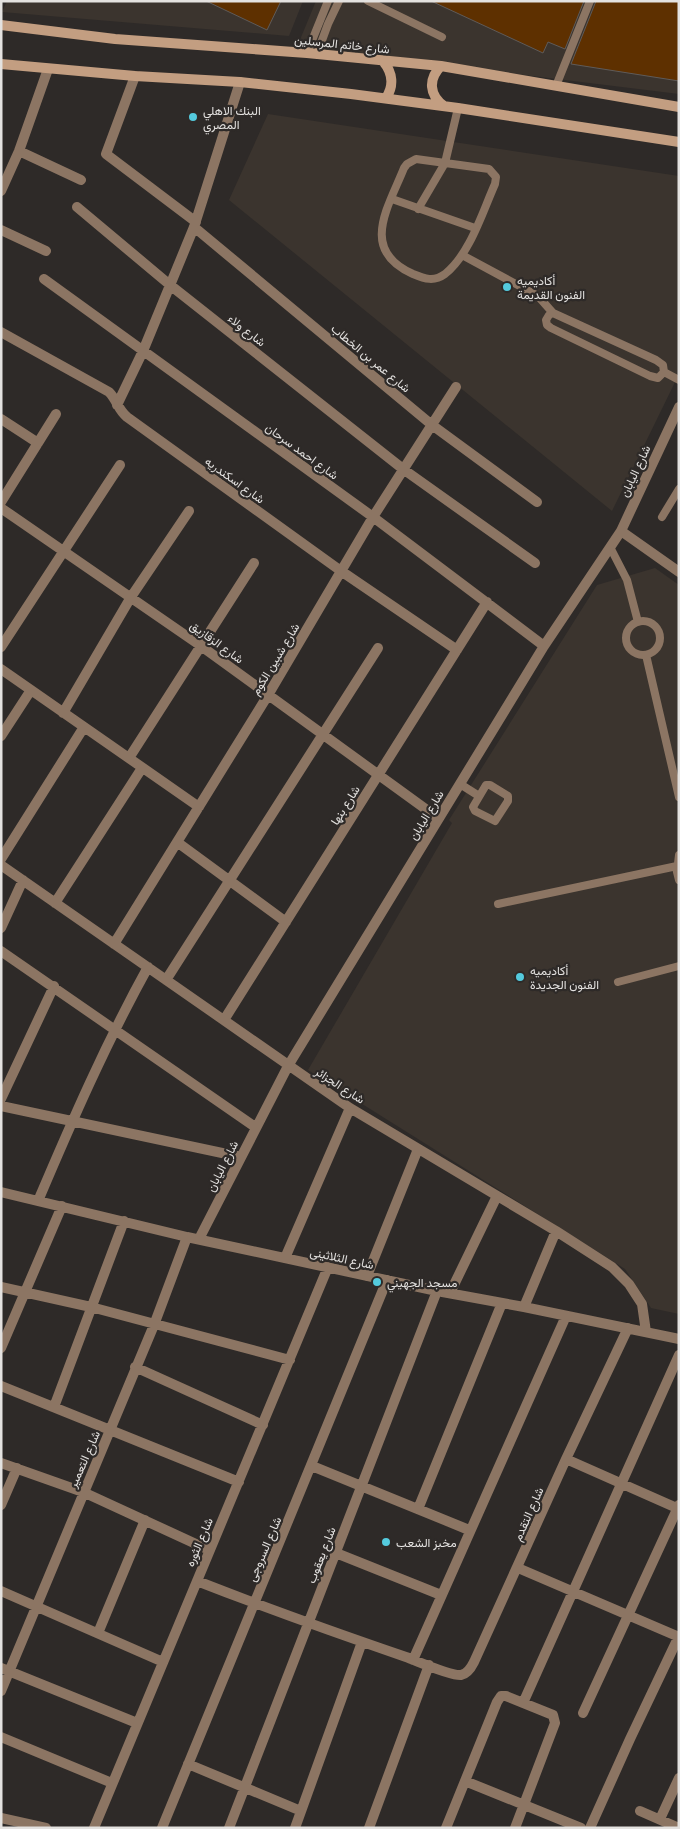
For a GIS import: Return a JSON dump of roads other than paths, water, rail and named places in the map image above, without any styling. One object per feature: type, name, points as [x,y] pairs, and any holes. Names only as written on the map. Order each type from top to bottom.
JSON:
[{"type":"main road","name":"شارع خاتم المرسلين","points":[[1,26],[115,40],[312,53],[441,66],[679,107]]},
{"type":"main road","points":[[383,61],[391,76],[391,88],[386,98]]},
{"type":"main road","points":[[1,64],[135,76],[240,82],[386,98],[679,142]]},
{"type":"main road","points":[[441,66],[433,77],[432,90],[434,96],[444,106]]},
{"type":"street","points":[[1,191],[19,151],[48,69]]},
{"type":"street","name":"شارع عمر بن الخطاب","points":[[135,76],[106,154],[195,225],[432,425],[537,502]]},
{"type":"street","points":[[117,405],[143,350],[195,225],[240,82]]},
{"type":"street","points":[[19,151],[81,180]]},
{"type":"street","name":"شارع ولاء","points":[[77,207],[170,285],[403,469],[535,563]]},
{"type":"street","points":[[1,230],[46,251]]},
{"type":"street","name":"شارع احمد سرحان","points":[[44,279],[373,517],[544,646]]},
{"type":"street","name":"شارع اسكندريه","points":[[1,332],[109,392],[127,417],[342,571],[457,650]]},
{"type":"street","name":"شارع شبين الكوم","points":[[114,944],[268,696],[373,517],[456,387]]},
{"type":"street","name":"شارع اليابان","points":[[198,1239],[288,1066],[544,646],[621,531],[679,407]]},
{"type":"street","points":[[1,502],[56,414]]},
{"type":"street","points":[[1,419],[38,443]]},
{"type":"street","points":[[1,647],[120,465]]},
{"type":"street","name":"شارع الزقازيق","points":[[1,508],[201,646],[438,818]]},
{"type":"street","points":[[64,713],[131,597],[188,511]]},
{"type":"street","points":[[621,531],[679,572]]},
{"type":"street","points":[[129,758],[254,563]]},
{"type":"street","name":"شارع بنها","points":[[224,1020],[487,602]]},
{"type":"street","points":[[166,980],[378,648]]},
{"type":"street","points":[[1,669],[199,807]]},
{"type":"street","points":[[1,736],[31,690]]},
{"type":"street","points":[[1,859],[84,727]]},
{"type":"street","points":[[55,903],[142,768]]},
{"type":"street","points":[[178,842],[286,922]]},
{"type":"street","name":"شارع الجزائر","points":[[1,865],[350,1108],[556,1231],[612,1267],[629,1284],[642,1304],[646,1332]]},
{"type":"street","points":[[1,928],[23,880]]},
{"type":"street","points":[[1,951],[255,1127]]},
{"type":"street","points":[[38,1201],[114,1028],[148,967]]},
{"type":"street","points":[[1,1099],[54,986]]},
{"type":"street","points":[[1,1106],[240,1156]]},
{"type":"street","points":[[284,1258],[350,1108]]},
{"type":"street","points":[[367,1276],[418,1149]]},
{"type":"street","points":[[1,1204],[4,1192]]},
{"type":"street","name":"شارع الثلاثينى","points":[[4,1192],[187,1237],[437,1291],[679,1339]]},
{"type":"street","points":[[450,1293],[497,1196]]},
{"type":"street","points":[[1,1348],[62,1206]]},
{"type":"street","points":[[54,1406],[124,1221]]},
{"type":"street","points":[[524,1307],[556,1231]]},
{"type":"street","name":"شارع التعمير","points":[[1,1691],[5,1669],[36,1606],[154,1325],[187,1237]]},
{"type":"street","name":"شارع الثوره","points":[[94,1828],[328,1267]]},
{"type":"street","name":"شارع السروجى","points":[[162,1828],[387,1280]]},
{"type":"street","points":[[1,1287],[91,1307],[290,1360]]},
{"type":"street","name":"شارع يعقوب","points":[[229,1828],[437,1291]]},
{"type":"street","points":[[418,1509],[502,1303]]},
{"type":"street","points":[[413,1660],[469,1530],[566,1316]]},
{"type":"street","name":"شارع التقدم","points":[[428,1665],[461,1675],[471,1668],[628,1328]]},
{"type":"street","points":[[523,1703],[679,1355]]},
{"type":"street","points":[[135,1368],[263,1424]]},
{"type":"street","points":[[1,1386],[239,1482]]},
{"type":"street","points":[[566,1459],[678,1507],[583,1713]]},
{"type":"street","points":[[1,1463],[83,1492],[209,1550]]},
{"type":"street","points":[[312,1466],[469,1530]]},
{"type":"street","points":[[1,1505],[17,1468]]},
{"type":"street","points":[[98,1633],[145,1520]]},
{"type":"street","points":[[336,1553],[441,1595]]},
{"type":"street","points":[[518,1568],[679,1637],[590,1828]]},
{"type":"street","points":[[197,1581],[254,1604],[428,1665],[369,1828]]},
{"type":"street","points":[[1,1591],[163,1662]]},
{"type":"street","points":[[295,1828],[362,1642]]},
{"type":"street","points":[[5,1669],[137,1723]]},
{"type":"street","points":[[446,1828],[498,1699],[506,1696],[553,1715],[555,1723],[515,1828]]},
{"type":"street","points":[[1,1737],[112,1783]]},
{"type":"street","points":[[188,1764],[301,1811]]},
{"type":"street","points":[[660,1819],[679,1778]]},
{"type":"street","points":[[465,1781],[581,1828]]},
{"type":"street","points":[[640,1811],[679,1828]]},
{"type":"street","points":[[1,1818],[46,1828]]},
{"type":"lane","points":[[312,53],[328,1]]},
{"type":"lane","points":[[312,53],[339,1]]},
{"type":"lane","points":[[368,1],[442,37]]},
{"type":"lane","points":[[556,86],[590,1]]},
{"type":"lane","points":[[418,208],[444,163],[458,108]]},
{"type":"lane","points":[[416,160],[444,163],[489,169],[496,177],[495,184],[462,255],[445,274],[429,280],[402,269],[392,262],[383,247],[381,230],[407,164],[416,160]]},
{"type":"lane","points":[[392,200],[475,228]]},
{"type":"lane","points":[[462,255],[538,296],[554,313],[656,360],[663,365],[664,372]]},
{"type":"lane","points":[[554,313],[549,315],[546,320],[547,325],[551,328],[650,376],[658,378],[664,372]]},
{"type":"lane","points":[[664,372],[679,380]]},
{"type":"lane","points":[[662,517],[679,490]]},
{"type":"lane","points":[[610,547],[627,580],[638,622]]},
{"type":"lane","points":[[644,621],[654,626],[659,637],[656,648],[646,654],[635,653],[627,645],[628,628],[638,622],[644,621]]},
{"type":"lane","points":[[646,654],[679,797]]},
{"type":"lane","points":[[460,784],[478,796]]},
{"type":"lane","points":[[488,784],[507,795],[509,799],[496,820],[493,821],[473,809],[478,796],[488,784]]},
{"type":"lane","points":[[679,855],[677,866],[679,880]]},
{"type":"lane","points":[[498,904],[677,866]]},
{"type":"lane","points":[[618,982],[679,966]]},
{"type":"place","name":"البنك الاهلي المصري","points":[[193,117]]},
{"type":"place","name":"أكاديميه الفنون القديمة","points":[[507,287]]},
{"type":"place","name":"أكاديميه الفنون الجديدة","points":[[520,977]]},
{"type":"place","name":"مسجد الجهيني","points":[[377,1282]]},
{"type":"place","name":"مخبز الشعب","points":[[386,1542]]}]
